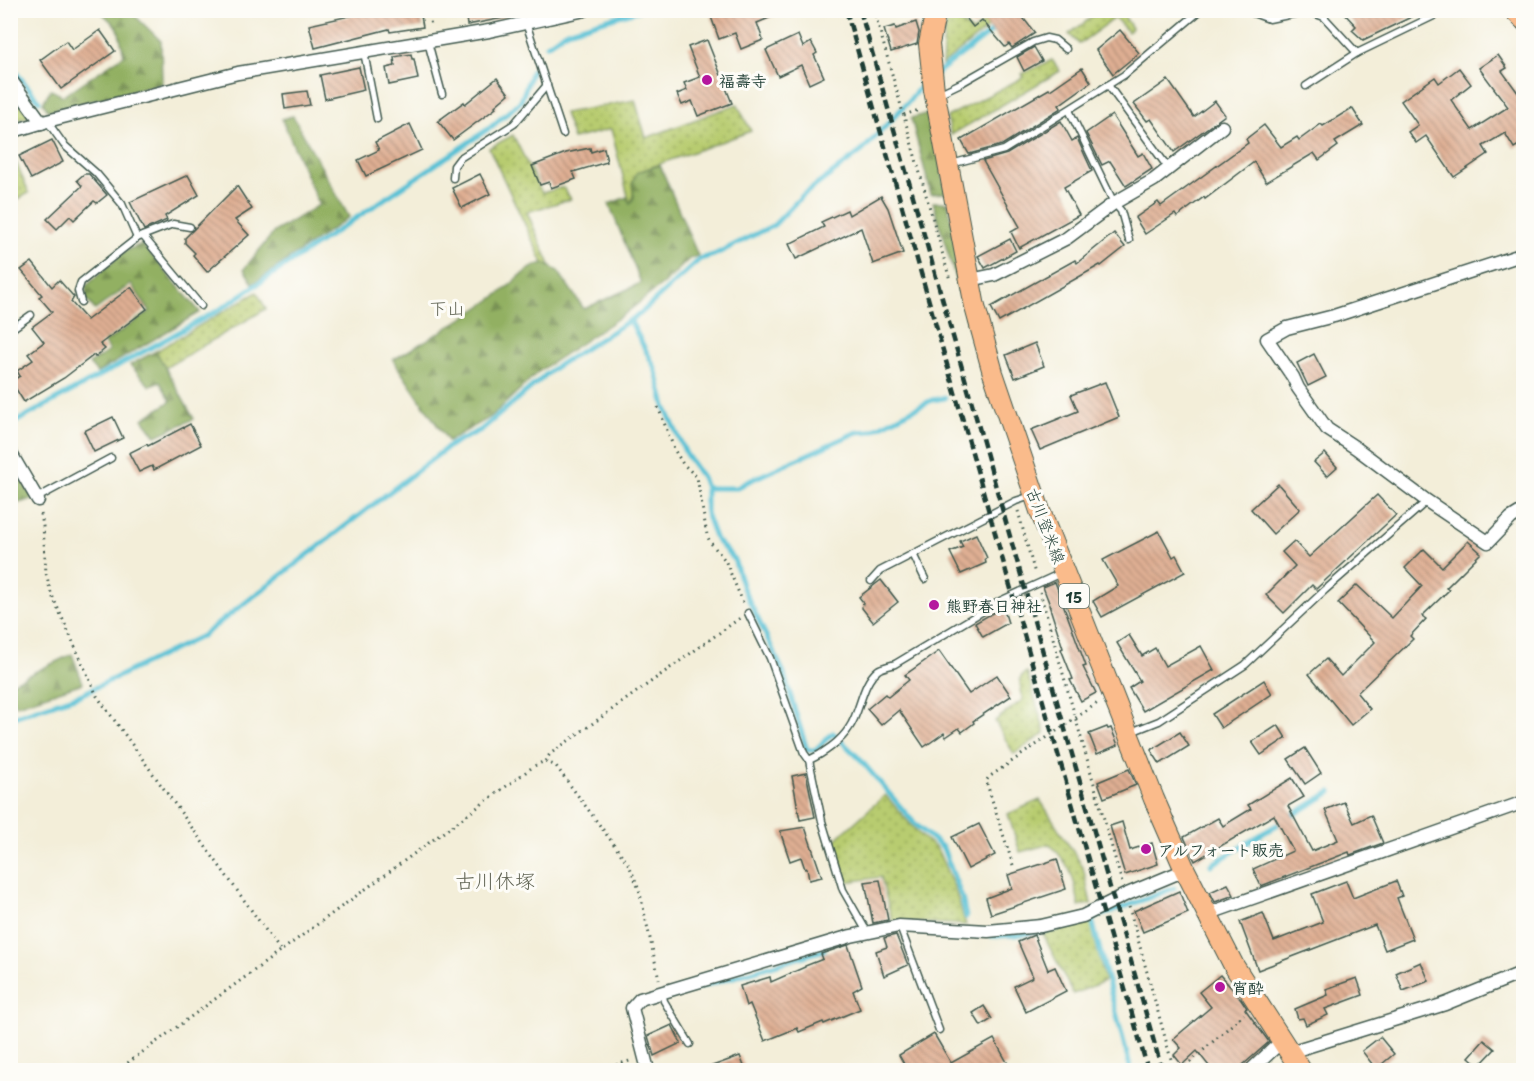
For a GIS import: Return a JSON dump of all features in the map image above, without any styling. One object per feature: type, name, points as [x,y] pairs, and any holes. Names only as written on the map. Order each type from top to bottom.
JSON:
[{"type":"main road","name":"古川登米線","points":[[936,10],[929,44],[934,93],[970,280],[993,373],[1035,495],[1154,799],[1185,870],[1234,966],[1301,1071]]},
{"type":"main road","points":[[1514,10],[1524,20]]},
{"type":"street","points":[[10,132],[238,73],[428,42],[585,10]]},
{"type":"street","points":[[10,79],[45,122]]},
{"type":"street","points":[[970,280],[994,275],[1067,238],[1114,203],[1154,180],[1222,127]]},
{"type":"street","points":[[1524,254],[1334,316],[1287,328],[1267,339],[1298,388],[1328,429],[1488,542],[1511,518],[1524,510]]},
{"type":"street","points":[[10,452],[37,499]]},
{"type":"street","points":[[1207,914],[1524,802]]},
{"type":"street","points":[[648,1071],[632,1008],[640,999],[663,996],[867,932],[899,926],[988,931],[1041,926],[1083,916],[1125,895],[1185,870]]},
{"type":"street","points":[[1251,1071],[1286,1046],[1445,1004],[1524,972]]},
{"type":"lane","points":[[948,165],[1004,150],[1124,75],[1202,10]]},
{"type":"lane","points":[[1245,10],[1269,19],[1308,11],[1324,17],[1357,53]]},
{"type":"lane","points":[[1306,86],[1357,53],[1446,10]]},
{"type":"lane","points":[[526,23],[563,134]]},
{"type":"lane","points":[[934,93],[963,82],[1033,42],[1046,38],[1055,40],[1066,49]]},
{"type":"lane","points":[[428,42],[442,94]]},
{"type":"lane","points":[[364,52],[378,119]]},
{"type":"lane","points":[[453,178],[454,166],[460,158],[514,124],[547,85]]},
{"type":"lane","points":[[1108,85],[1169,169]]},
{"type":"lane","points":[[1069,110],[1114,203],[1121,211],[1129,240]]},
{"type":"lane","points":[[45,122],[64,145],[96,173],[122,204],[140,237],[201,306]]},
{"type":"lane","points":[[81,302],[78,291],[81,282],[140,237],[173,224],[190,227]]},
{"type":"lane","points":[[10,330],[31,315]]},
{"type":"lane","points":[[37,499],[111,458]]},
{"type":"lane","points":[[871,581],[880,571],[1016,501],[1035,495]]},
{"type":"lane","points":[[1129,733],[1159,721],[1245,665],[1325,590],[1427,501]]},
{"type":"lane","points":[[913,554],[925,579]]},
{"type":"lane","points":[[809,760],[821,754],[845,733],[859,708],[869,682],[879,669],[895,664],[1000,601],[1065,572]]},
{"type":"lane","points":[[747,613],[770,658],[804,753],[809,760],[822,821],[843,890],[867,932]]},
{"type":"lane","points":[[899,926],[939,1030]]},
{"type":"lane","points":[[663,996],[690,1044]]},
{"type":"path","points":[[874,10],[904,115]]},
{"type":"path","points":[[118,1071],[280,950],[525,773],[545,761],[550,754],[747,613],[725,560],[707,535],[697,477],[683,464],[675,451],[658,407]]},
{"type":"path","points":[[37,499],[43,526],[46,573],[51,593],[97,696],[280,950]]},
{"type":"path","points":[[1013,865],[987,781],[989,777],[1113,693]]},
{"type":"path","points":[[545,761],[556,766],[629,865],[639,889],[663,996]]},
{"type":"path","points":[[1132,916],[1174,1071]]},
{"type":"path","points":[[1180,1071],[1257,1003]]},
{"type":"path","points":[[599,1071],[643,1057]]},
{"type":"green space","points":[[100,11],[130,11],[161,41],[162,84],[48,111],[43,102],[51,90],[63,96],[124,55],[118,28]]},
{"type":"green space","points":[[997,11],[1008,11],[942,65],[944,33],[950,15],[973,32]]},
{"type":"green space","points":[[1100,11],[1121,11],[1132,28],[1128,32],[1115,18],[1079,44],[1069,34]]},
{"type":"green space","points":[[1052,60],[1060,71],[951,135],[947,117],[1024,77],[1022,74]]},
{"type":"green space","points":[[11,91],[30,116],[11,122]]},
{"type":"green space","points":[[635,100],[646,138],[737,104],[751,131],[637,172],[630,204],[611,129],[573,139],[564,113]]},
{"type":"green space","points":[[932,112],[946,193],[931,194],[911,118]]},
{"type":"green space","points":[[293,116],[349,217],[253,284],[244,269],[274,232],[319,205],[282,119]]},
{"type":"green space","points":[[513,135],[542,193],[563,187],[571,199],[527,212],[551,267],[543,263],[489,148]]},
{"type":"green space","points":[[10,148],[29,193],[11,203],[10,203]]},
{"type":"green space","points":[[660,165],[698,256],[689,259],[667,281],[626,313],[538,372],[491,417],[448,441],[393,360],[476,310],[536,265],[543,263],[558,271],[584,309],[641,283],[609,204],[627,197],[630,204],[634,197],[632,184],[637,172]]},
{"type":"green space","points":[[933,202],[948,202],[970,329]]},
{"type":"green space","points":[[142,244],[200,312],[97,373],[89,364],[109,351],[104,343],[150,311],[131,284],[95,310],[86,299],[86,286],[125,251]]},
{"type":"green space","points":[[257,292],[266,309],[165,368],[156,351]]},
{"type":"green space","points":[[156,351],[194,419],[156,436],[143,419],[171,401],[160,382],[150,386],[130,365]]},
{"type":"green space","points":[[11,460],[33,499],[11,505]]},
{"type":"green space","points":[[72,654],[83,683],[17,705],[11,700],[11,682]]},
{"type":"green space","points":[[1027,672],[1045,733],[1014,754],[995,721],[1022,700],[1020,681]]},
{"type":"green space","points":[[885,795],[920,835],[937,849],[955,889],[966,925],[892,921],[881,877],[847,882],[834,841]]},
{"type":"green space","points":[[1040,800],[1083,867],[1091,904],[1079,906],[1070,872],[1063,859],[1050,844],[1020,852],[1008,814]]},
{"type":"green space","points":[[1091,922],[1105,981],[1073,994],[1043,934]]},
{"type":"building","points":[[353,10],[420,10],[423,27],[390,32],[389,29],[315,48],[309,25],[354,15]]},
{"type":"building","points":[[465,10],[509,10],[509,17],[467,25]]},
{"type":"building","points":[[719,10],[786,11],[757,23],[763,40],[741,49],[735,33],[719,39],[710,14]]},
{"type":"building","points":[[960,10],[1017,10],[1035,33],[1012,48],[1009,44],[1005,47],[982,20],[973,27]]},
{"type":"building","points":[[1341,10],[1426,10],[1363,40],[1352,30],[1356,26]]},
{"type":"building","points":[[916,22],[919,32],[917,44],[891,52],[884,29],[895,26],[896,29]]},
{"type":"building","points":[[100,30],[115,51],[61,89],[40,60],[66,41],[72,50]]},
{"type":"building","points":[[1120,30],[1139,53],[1113,74],[1096,50]]},
{"type":"building","points":[[798,35],[803,47],[811,42],[824,77],[809,84],[801,65],[778,76],[766,50]]},
{"type":"building","name":"福壽寺","points":[[707,40],[732,103],[698,116],[692,101],[682,105],[677,94],[687,90],[684,83],[700,77],[688,47]]},
{"type":"building","points":[[1034,47],[1042,61],[1024,71],[1017,57]]},
{"type":"building","points":[[411,54],[418,79],[389,85],[386,68],[395,66],[394,57]]},
{"type":"building","points":[[1498,55],[1507,68],[1502,71],[1524,101],[1524,142],[1514,148],[1505,133],[1483,146],[1488,154],[1454,177],[1426,136],[1416,143],[1408,132],[1418,125],[1401,101],[1435,77],[1439,83],[1459,68],[1471,84],[1451,100],[1472,130],[1508,107],[1479,68]]},
{"type":"building","points":[[359,67],[364,90],[325,99],[320,75]]},
{"type":"building","points":[[1082,68],[1091,82],[1059,105],[1061,108],[1002,145],[969,154],[961,140],[1050,90]]},
{"type":"building","points":[[497,78],[509,94],[495,106],[496,108],[453,140],[438,121],[464,102],[465,104]]},
{"type":"building","points":[[1168,80],[1194,117],[1215,101],[1225,115],[1174,152],[1151,119],[1147,121],[1134,104]]},
{"type":"building","points":[[307,91],[310,105],[285,109],[283,94]]},
{"type":"building","points":[[1352,108],[1363,125],[1335,142],[1338,146],[1319,160],[1314,153],[1266,182],[1254,162],[1205,199],[1204,197],[1177,217],[1175,214],[1145,234],[1135,218],[1158,202],[1161,206],[1248,143],[1246,139],[1264,125],[1281,147],[1297,137],[1299,140],[1321,124],[1323,126]]},
{"type":"building","points":[[1112,115],[1138,156],[1143,153],[1152,169],[1126,186],[1110,161],[1102,165],[1086,133]]},
{"type":"building","points":[[1061,121],[1072,141],[1077,138],[1092,171],[1064,187],[1079,215],[1019,248],[1011,232],[1020,227],[983,161],[1007,154]]},
{"type":"building","points":[[410,124],[422,150],[366,176],[358,160],[379,150],[375,142]]},
{"type":"building","points":[[52,140],[63,162],[31,179],[19,156]]},
{"type":"building","points":[[590,148],[591,152],[604,148],[607,162],[573,172],[576,179],[551,188],[549,182],[540,185],[532,166],[566,153]]},
{"type":"building","points":[[84,174],[89,174],[107,195],[97,203],[94,201],[74,220],[70,216],[57,229],[47,219],[82,186],[77,180]]},
{"type":"building","points":[[480,174],[490,194],[462,208],[452,188]]},
{"type":"building","points":[[188,175],[199,195],[165,216],[167,220],[144,230],[130,202]]},
{"type":"building","points":[[237,186],[252,209],[235,220],[249,235],[207,272],[193,255],[195,253],[185,243],[185,238]]},
{"type":"building","points":[[881,196],[888,208],[903,253],[873,264],[861,228],[796,259],[789,244],[824,227],[821,222],[847,210],[849,215]]},
{"type":"building","points":[[1114,233],[1125,247],[1101,266],[999,322],[991,307],[1075,260],[1077,263]]},
{"type":"building","points":[[1010,239],[1016,251],[985,268],[978,256]]},
{"type":"building","points":[[32,262],[52,287],[59,280],[74,297],[71,302],[87,320],[131,287],[147,309],[100,344],[105,349],[95,357],[94,355],[64,378],[24,402],[11,381],[20,376],[17,371],[33,360],[28,354],[44,342],[32,327],[52,312],[39,297],[42,295],[21,270]]},
{"type":"building","points":[[1035,343],[1044,366],[1015,378],[1006,355]]},
{"type":"building","points":[[1314,354],[1326,377],[1308,386],[1297,363]]},
{"type":"building","points":[[1105,382],[1119,417],[1040,450],[1031,430],[1078,411],[1071,395]]},
{"type":"building","points":[[113,417],[123,438],[94,452],[84,431]]},
{"type":"building","points":[[190,424],[201,445],[154,470],[152,466],[139,472],[129,453],[147,444],[148,446]]},
{"type":"building","points":[[1325,453],[1337,467],[1327,476],[1314,462]]},
{"type":"building","points":[[1278,484],[1300,509],[1273,534],[1251,509]]},
{"type":"building","points":[[1377,495],[1396,515],[1316,589],[1312,585],[1284,613],[1266,595],[1295,566],[1282,552],[1294,541],[1309,557]]},
{"type":"building","points":[[1159,531],[1173,557],[1176,555],[1185,572],[1102,617],[1093,601],[1118,586],[1103,560]]},
{"type":"building","points":[[976,534],[987,558],[986,563],[961,574],[950,552],[963,547],[960,541]]},
{"type":"building","points":[[1468,541],[1481,553],[1446,588],[1449,590],[1422,616],[1426,619],[1410,636],[1413,639],[1357,693],[1370,709],[1351,725],[1309,674],[1326,659],[1341,676],[1375,642],[1338,603],[1357,585],[1392,618],[1422,586],[1405,568],[1424,549],[1442,567]]},
{"type":"building","points":[[881,580],[898,602],[873,622],[862,608],[863,602],[859,597]]},
{"type":"building","points":[[1055,582],[1086,666],[1083,667],[1096,693],[1081,701],[1070,680],[1073,679],[1061,649],[1063,648],[1043,587]]},
{"type":"building","points":[[1003,607],[1008,623],[983,637],[975,623]]},
{"type":"building","points":[[1129,635],[1142,656],[1155,648],[1165,666],[1201,646],[1214,670],[1143,711],[1129,688],[1140,681],[1117,643]]},
{"type":"building","points":[[939,651],[969,694],[997,675],[1011,696],[973,721],[974,723],[962,732],[959,728],[946,737],[944,733],[924,747],[899,710],[881,725],[867,709],[885,694],[888,697],[909,680],[905,675]]},
{"type":"building","points":[[1264,680],[1272,694],[1221,728],[1212,714]]},
{"type":"building","points":[[1278,725],[1286,738],[1261,755],[1252,742]]},
{"type":"building","points":[[1107,727],[1111,728],[1118,745],[1097,754],[1089,734]]},
{"type":"building","points":[[1180,732],[1189,746],[1160,764],[1151,750]]},
{"type":"building","points":[[1305,748],[1321,773],[1305,784],[1288,759]]},
{"type":"building","points":[[1129,769],[1136,785],[1104,798],[1098,782]]},
{"type":"building","points":[[806,773],[815,817],[800,820],[792,776]]},
{"type":"building","points":[[1292,778],[1304,797],[1288,806],[1312,851],[1338,840],[1325,810],[1344,802],[1354,823],[1371,815],[1383,843],[1350,855],[1349,852],[1261,886],[1253,869],[1293,851],[1274,815],[1195,861],[1184,837],[1218,818],[1223,826],[1251,809],[1248,805]]},
{"type":"building","points":[[1122,822],[1130,850],[1152,843],[1158,864],[1125,875],[1110,826]]},
{"type":"building","points":[[979,824],[995,855],[968,869],[952,837]]},
{"type":"building","points":[[805,827],[822,877],[809,880],[807,868],[805,869],[801,857],[790,861],[780,831]]},
{"type":"building","points":[[1057,859],[1066,889],[991,914],[986,898],[1012,888],[1008,875]]},
{"type":"building","points":[[880,880],[888,920],[873,923],[865,882]]},
{"type":"building","points":[[1346,881],[1353,898],[1396,881],[1402,896],[1397,898],[1413,939],[1385,950],[1375,925],[1258,970],[1240,922],[1263,913],[1274,941],[1323,922],[1312,894]]},
{"type":"building","points":[[1228,884],[1234,895],[1215,902],[1210,892]]},
{"type":"building","points":[[1179,891],[1188,913],[1143,932],[1134,911]]},
{"type":"building","points":[[896,935],[908,965],[884,976],[876,951],[887,947],[884,938]]},
{"type":"building","points":[[1034,935],[1048,970],[1055,967],[1066,991],[1026,1012],[1014,986],[1033,977],[1018,942]]},
{"type":"building","points":[[848,945],[862,986],[853,991],[860,1009],[824,1024],[823,1022],[799,1032],[797,1028],[765,1041],[750,1004],[746,1006],[740,986],[770,977],[771,982],[823,959],[821,954]]},
{"type":"building","points":[[1421,962],[1429,981],[1403,991],[1396,973]]},
{"type":"building","points":[[1220,975],[1241,999],[1247,1008],[1245,1009],[1269,1042],[1236,1071],[1213,1071],[1197,1051],[1182,1065],[1174,1055],[1181,1048],[1173,1039],[1211,1007],[1199,992]]},
{"type":"building","points":[[1357,978],[1363,995],[1325,1009],[1328,1015],[1306,1025],[1303,1018],[1298,1019],[1295,1009],[1328,995],[1326,989]]},
{"type":"building","points":[[984,1006],[992,1019],[981,1026],[973,1013]]},
{"type":"building","points":[[672,1025],[681,1043],[654,1056],[648,1036]]},
{"type":"building","points":[[934,1034],[951,1063],[994,1039],[1008,1064],[996,1071],[908,1071],[899,1055]]},
{"type":"building","points":[[1380,1037],[1394,1054],[1376,1069],[1362,1051]]},
{"type":"building","points":[[1484,1040],[1495,1049],[1479,1066],[1469,1057]]},
{"type":"building","points":[[740,1056],[746,1071],[704,1071],[704,1069]]},
{"type":"waterway","points":[[547,45],[567,31],[639,10]]},
{"type":"waterway","points":[[937,73],[996,28]]},
{"type":"waterway","points":[[10,65],[39,101]]},
{"type":"waterway","points":[[10,425],[219,310],[491,127],[521,101],[532,70]]},
{"type":"waterway","points":[[10,718],[80,695],[202,636],[452,444],[481,430],[554,368],[640,314],[700,259],[714,255],[774,225],[802,196],[862,151],[929,79]]},
{"type":"waterway","points":[[630,320],[655,368],[665,406],[686,454],[702,477],[706,488],[706,513],[716,540],[734,559],[743,588],[783,671],[807,750],[815,750],[833,733],[859,758],[916,825],[943,848],[962,898],[966,917]]},
{"type":"waterway","points":[[706,488],[737,488],[857,432],[871,431],[932,400],[945,398]]},
{"type":"waterway","points":[[1211,865],[1331,792]]},
{"type":"waterway","points":[[992,936],[1039,932],[1085,921],[1174,888]]},
{"type":"waterway","points":[[1092,920],[1131,1070]]},
{"type":"waterway","points":[[646,1003],[824,950]]},
{"type":"railway","points":[[846,10],[1148,1070]]},
{"type":"railway","points":[[860,10],[1162,1070]]},
{"type":"place","name":"福壽寺","points":[[707,80]]},
{"type":"place","name":"熊野春日神社","points":[[934,605]]},
{"type":"place","name":"アルフォート販売","points":[[1146,849]]},
{"type":"place","name":"宵酔","points":[[1220,987]]},
{"type":"district","name":"下山","points":[[447,307]]},
{"type":"district","name":"古川休塚","points":[[495,880]]}]
